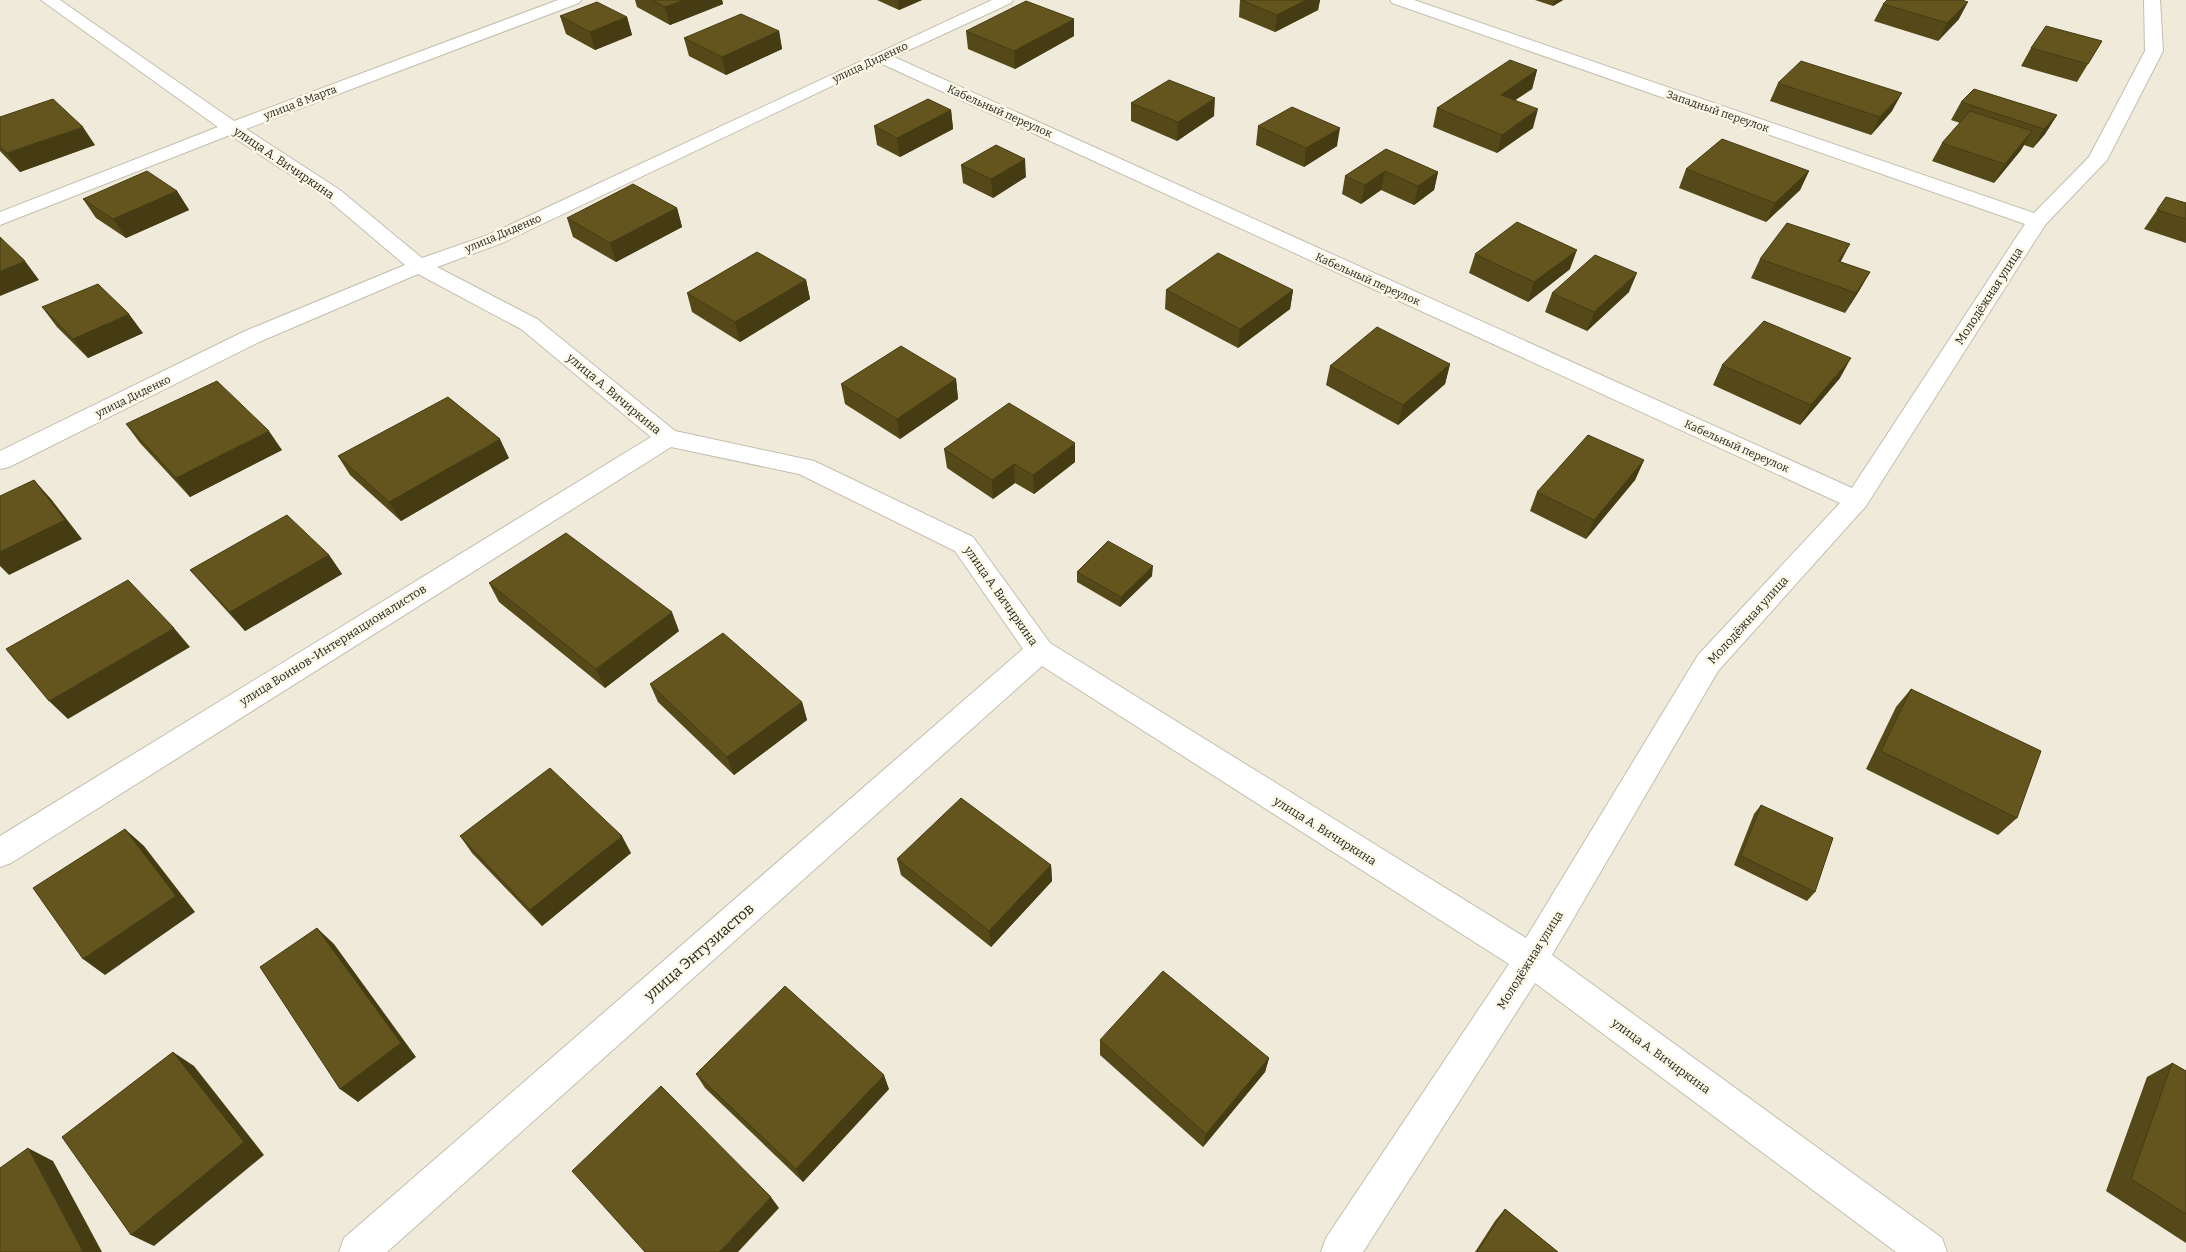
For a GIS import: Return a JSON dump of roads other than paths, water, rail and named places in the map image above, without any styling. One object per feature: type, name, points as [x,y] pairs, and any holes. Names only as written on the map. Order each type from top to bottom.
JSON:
[{"type":"street","name":"улица А. Вичиркина","points":[[49,0],[232,128],[333,194],[419,266],[529,324],[666,438],[805,467],[964,544],[1040,651],[1531,960],[1928,1252]]},
{"type":"street","name":"улица 8 Марта","points":[[0,219],[232,128],[573,0]]},
{"type":"street","name":"улица Диденко","points":[[0,461],[251,337],[419,266],[496,239],[880,56],[1005,0]]},
{"type":"street","name":"Западный переулок","points":[[1398,0],[2037,221]]},
{"type":"street","name":"Молодёжная улица","points":[[1340,1252],[1531,960],[1708,663],[1857,500],[2037,221],[2098,160],[2154,51],[2152,0]]},
{"type":"street","name":"Кабельный переулок","points":[[880,56],[1857,500]]},
{"type":"street","name":"улица Воинов-Интернационалистов","points":[[0,852],[666,438]]},
{"type":"street","name":"улица Энтузиастов","points":[[358,1252],[1040,651]]}]
